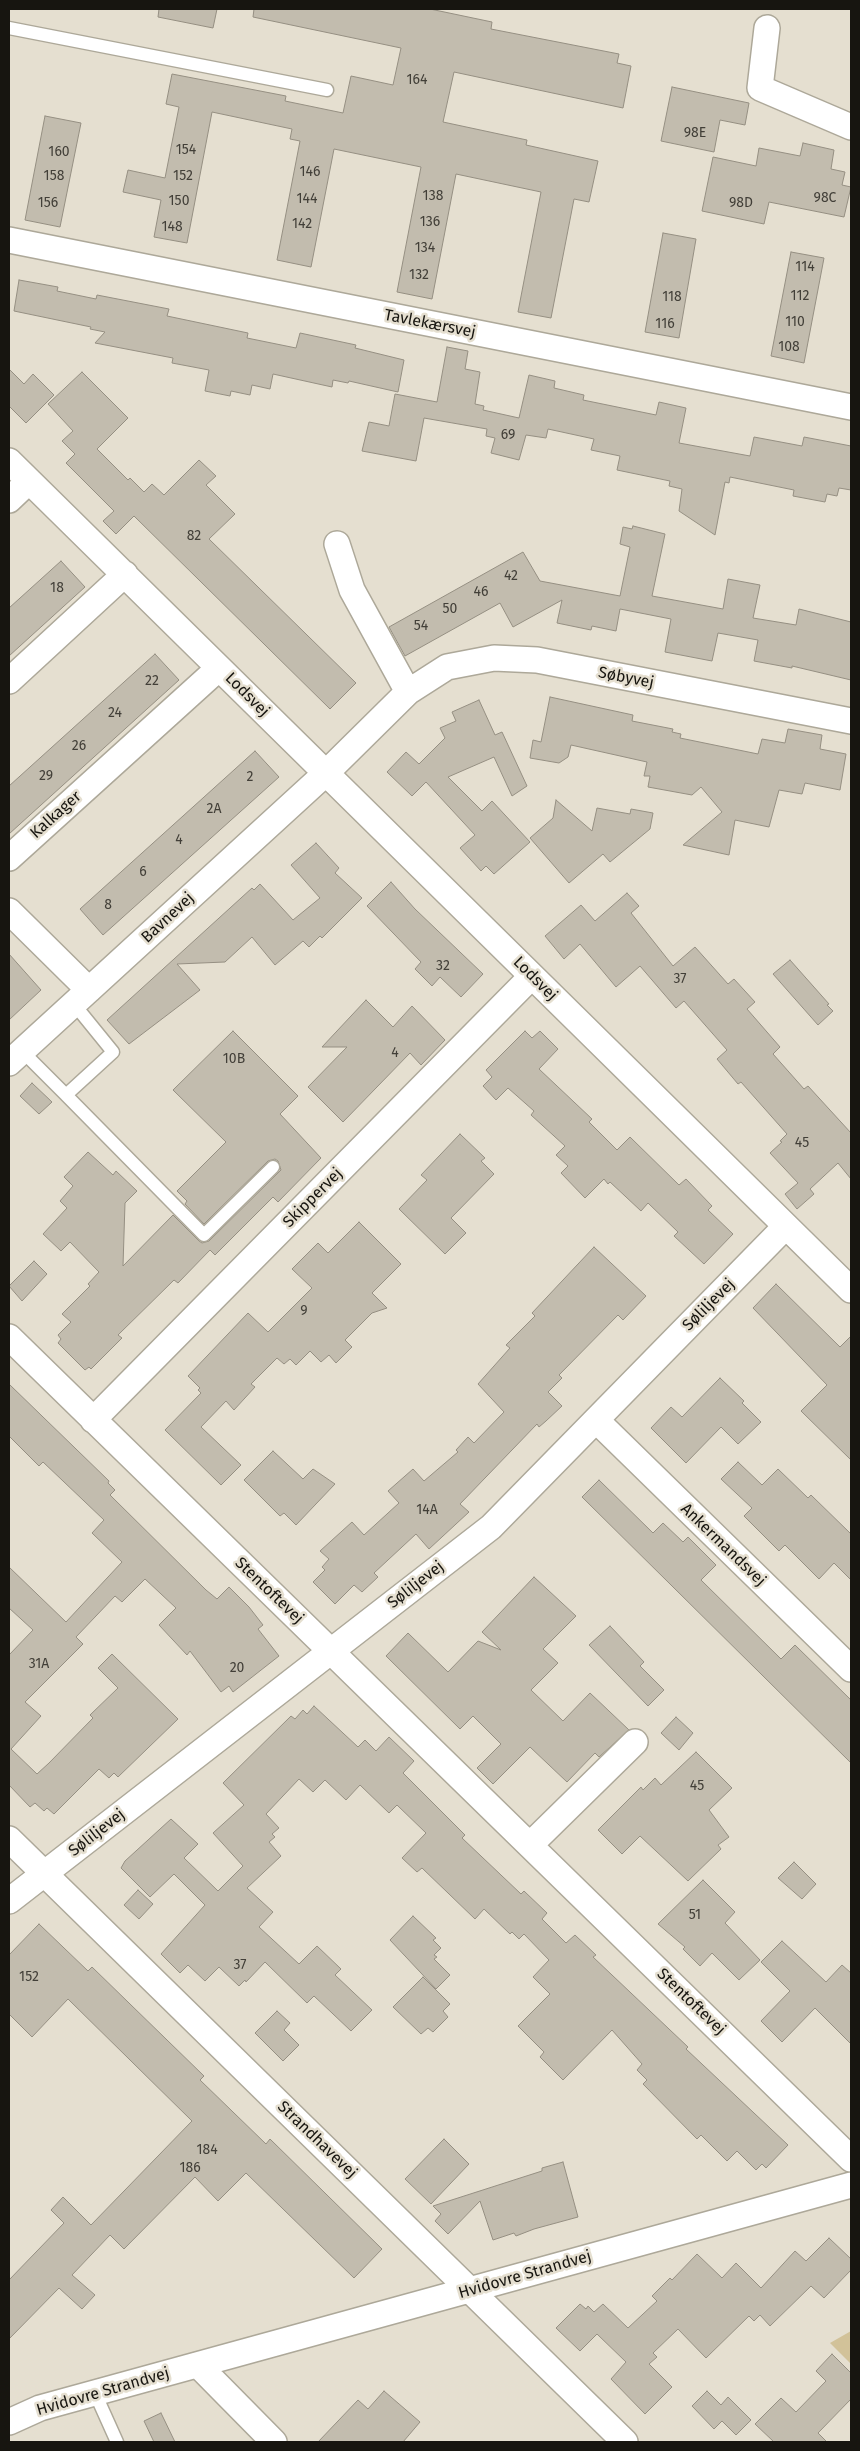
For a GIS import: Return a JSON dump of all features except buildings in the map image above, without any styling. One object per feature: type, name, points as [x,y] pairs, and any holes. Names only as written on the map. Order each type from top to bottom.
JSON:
[{"type":"street","points":[[767,28],[760,88],[851,127]]},
{"type":"street","name":"Tavlekærsvej","points":[[9,240],[851,407]]},
{"type":"street","name":"Lodsvej","points":[[9,460],[851,1290]]},
{"type":"street","points":[[9,500],[29,481]]},
{"type":"street","points":[[337,544],[352,590],[408,692]]},
{"type":"street","points":[[9,681],[125,574]]},
{"type":"street","name":"Søbyvej","points":[[326,773],[408,692],[447,666],[494,658],[537,660],[851,722]]},
{"type":"street","name":"Lodsvej","points":[[104,772],[219,668]]},
{"type":"street","name":"Kalkager","points":[[9,858],[104,772]]},
{"type":"street","name":"Bavnevej","points":[[15,1057],[326,773]]},
{"type":"street","points":[[9,911],[81,997]]},
{"type":"street","name":"Skippervej","points":[[93,1420],[532,976]]},
{"type":"street","name":"Søliljevej","points":[[9,1901],[491,1527],[786,1226]]},
{"type":"street","name":"Stentoftevej","points":[[9,1337],[851,2159]]},
{"type":"street","name":"Ankermandsvej","points":[[596,1420],[851,1669]]},
{"type":"street","points":[[530,1845],[634,1742]]},
{"type":"street","name":"Strandhavevej","points":[[9,1839],[625,2442]]},
{"type":"street","name":"Hvidovre Strandvej","points":[[9,2422],[40,2408],[199,2366],[851,2185]]},
{"type":"street","points":[[199,2366],[272,2442]]},
{"type":"lane","points":[[9,28],[327,90]]},
{"type":"lane","points":[[66,1095],[113,1052],[81,997]]},
{"type":"lane","points":[[15,1057],[66,1095],[204,1235],[273,1167]]},
{"type":"lane","points":[[95,2393],[117,2442]]},
{"type":"shaded area","points":[[851,2331],[851,2364],[830,2343]]}]
